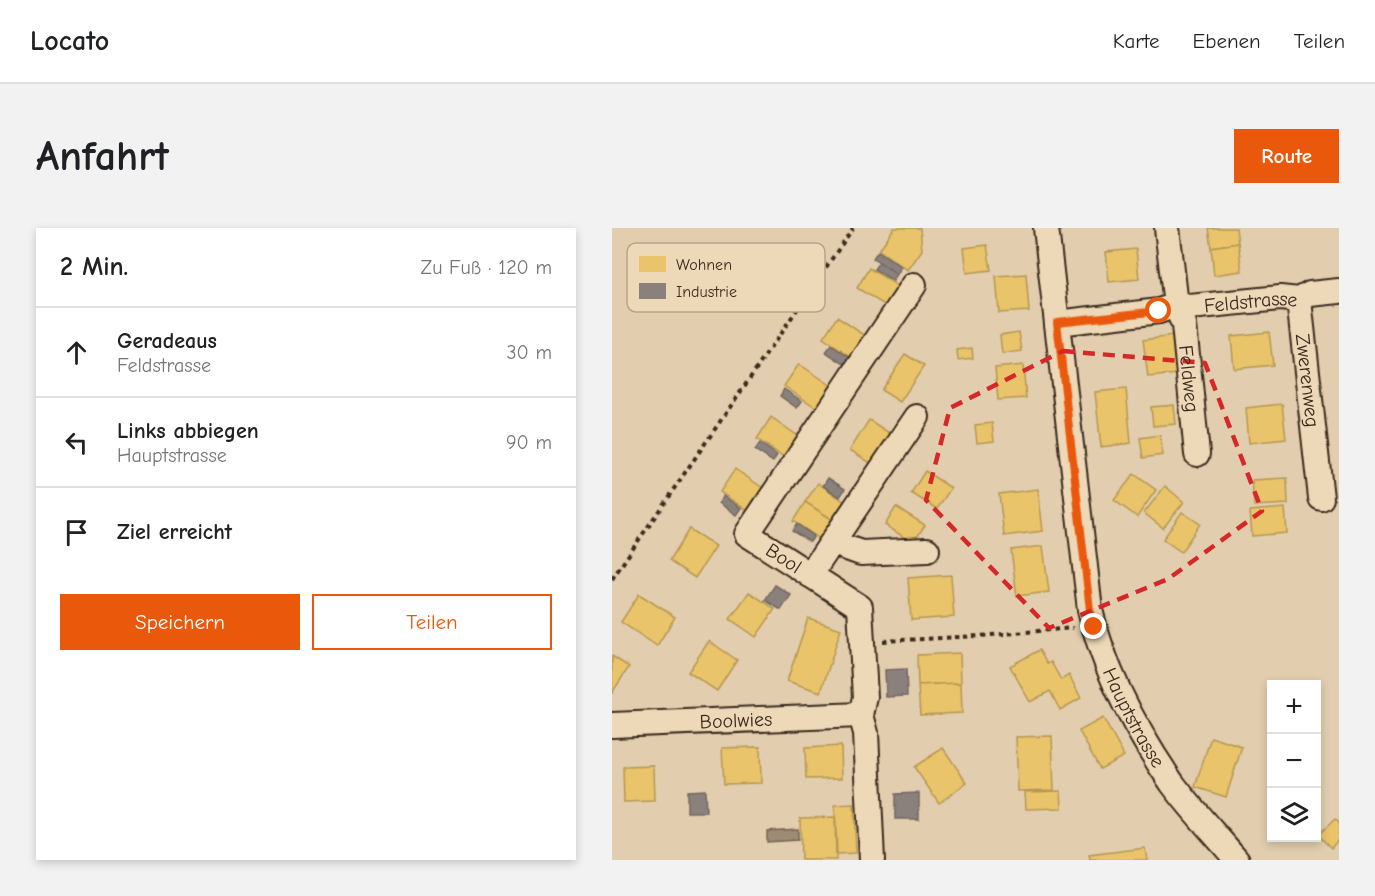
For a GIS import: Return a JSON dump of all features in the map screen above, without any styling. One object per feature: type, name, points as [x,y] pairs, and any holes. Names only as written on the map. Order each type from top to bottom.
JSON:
[{"type":"street","name":"Hauptstrasse","points":[[1046,228],[1090,610],[1101,650],[1120,693],[1173,783],[1237,860]]},
{"type":"street","name":"Feldweg","points":[[1167,228],[1176,305],[1184,325],[1197,454]]},
{"type":"street","name":"Bool","points":[[872,860],[866,733],[861,716],[865,698],[860,607],[747,534],[914,285]]},
{"type":"street","name":"Feldstrasse","points":[[1057,322],[1159,311],[1176,305],[1190,307],[1280,298],[1299,300],[1310,294],[1339,291]]},
{"type":"street","name":"Zwerenweg","points":[[1299,300],[1320,498]]},
{"type":"street","points":[[810,575],[917,417]]},
{"type":"street","points":[[833,543],[861,553],[927,550]]},
{"type":"street","name":"Boolwies","points":[[612,725],[861,716]]},
{"type":"path","points":[[825,267],[852,228]]},
{"type":"path","points":[[612,579],[795,312]]},
{"type":"path","points":[[861,642],[980,636],[1080,627]]},
{"type":"highlighted area","points":[[1063,351],[1205,363],[1262,511],[1168,579],[1049,628],[926,500],[950,408]]},
{"type":"shaded area","points":[[798,829],[798,840],[767,842],[767,831]]},
{"type":"building: Wohnen","points":[[894,228],[920,228],[922,250],[908,270],[879,250]]},
{"type":"building: Wohnen","points":[[1208,228],[1236,228],[1238,243],[1211,247]]},
{"type":"building: Wohnen","points":[[1238,243],[1242,271],[1214,275],[1211,247]]},
{"type":"building: Wohnen","points":[[987,245],[991,270],[967,273],[964,248]]},
{"type":"building: Wohnen","points":[[1136,249],[1139,279],[1109,282],[1106,252]]},
{"type":"building: Wohnen","points":[[869,268],[898,286],[886,306],[857,288]]},
{"type":"building: Wohnen","points":[[1026,274],[1029,311],[999,313],[996,276]]},
{"type":"building: Wohnen","points":[[837,317],[866,336],[852,358],[823,338]]},
{"type":"building: Wohnen","points":[[1019,332],[1022,351],[1002,354],[1000,335]]},
{"type":"building: Wohnen","points":[[1269,332],[1273,365],[1234,369],[1231,336]]},
{"type":"building: Wohnen","points":[[1173,336],[1178,374],[1148,377],[1143,340]]},
{"type":"building: Wohnen","points":[[972,348],[973,358],[958,360],[957,350]]},
{"type":"building: Wohnen","points":[[905,354],[924,366],[900,402],[881,390]]},
{"type":"building: Wohnen","points":[[799,364],[832,386],[817,408],[784,386]]},
{"type":"building: Wohnen","points":[[1023,365],[1026,398],[998,400],[995,368]]},
{"type":"building: Wohnen","points":[[1126,389],[1131,443],[1101,447],[1095,392]]},
{"type":"building: Wohnen","points":[[1282,404],[1286,439],[1249,443],[1246,408]]},
{"type":"building: Wohnen","points":[[1174,405],[1176,424],[1153,426],[1151,407]]},
{"type":"building: Wohnen","points":[[771,417],[798,436],[784,457],[757,439]]},
{"type":"building: Wohnen","points":[[869,420],[891,434],[872,464],[850,450]]},
{"type":"building: Wohnen","points":[[992,423],[994,441],[977,443],[975,425]]},
{"type":"building: Wohnen","points":[[1160,435],[1163,455],[1143,458],[1140,438]]},
{"type":"building: Wohnen","points":[[735,469],[763,488],[748,511],[720,492]]},
{"type":"building: Wohnen","points":[[925,471],[951,488],[937,509],[911,493]]},
{"type":"building: Wohnen","points":[[1134,474],[1156,490],[1137,517],[1114,500]]},
{"type":"building: Wohnen","points":[[1287,478],[1288,504],[1254,506],[1252,480]]},
{"type":"building: Wohnen","points":[[818,483],[845,502],[833,520],[805,502]]},
{"type":"building: Wohnen","points":[[1165,486],[1184,502],[1163,528],[1144,513]]},
{"type":"building: Wohnen","points":[[1038,489],[1043,531],[1004,536],[999,494]]},
{"type":"building: Wohnen","points":[[805,502],[833,520],[820,539],[793,521]]},
{"type":"building: Wohnen","points":[[896,507],[925,525],[913,543],[885,525]]},
{"type":"building: Wohnen","points":[[1285,508],[1287,533],[1252,536],[1250,511]]},
{"type":"building: Wohnen","points":[[1182,512],[1200,524],[1181,552],[1163,539]]},
{"type":"building: Wohnen","points":[[689,529],[716,546],[695,578],[669,561]]},
{"type":"building: Wohnen","points":[[1043,546],[1049,592],[1017,596],[1011,550]]},
{"type":"building: Wohnen","points":[[951,575],[954,617],[911,620],[908,578]]},
{"type":"building: Wohnen","points":[[749,592],[775,609],[756,637],[730,619]]},
{"type":"building: Wohnen","points":[[639,594],[675,617],[657,646],[621,622]]},
{"type":"building: Wohnen","points":[[808,618],[841,629],[821,692],[787,681]]},
{"type":"building: Wohnen","points":[[709,641],[737,660],[717,691],[688,672]]},
{"type":"building: Wohnen","points":[[1039,650],[1047,664],[1051,662],[1061,680],[1069,675],[1081,698],[1060,710],[1050,691],[1030,702],[1010,666]]},
{"type":"building: Wohnen","points":[[960,653],[961,683],[918,685],[917,655]]},
{"type":"building: Wohnen","points":[[612,656],[629,667],[612,693]]},
{"type":"building: Wohnen","points":[[961,683],[962,713],[920,715],[918,685]]},
{"type":"building: Wohnen","points":[[1103,718],[1124,756],[1100,769],[1079,731]]},
{"type":"building: Wohnen","points":[[1052,736],[1054,790],[1018,791],[1016,737]]},
{"type":"building: Wohnen","points":[[1211,737],[1242,747],[1226,797],[1195,787]]},
{"type":"building: Wohnen","points":[[841,746],[842,778],[806,779],[805,748]]},
{"type":"building: Wohnen","points":[[760,747],[761,783],[724,784],[722,748]]},
{"type":"building: Wohnen","points":[[943,748],[967,783],[939,803],[914,767]]},
{"type":"building: Wohnen","points":[[654,766],[655,801],[624,802],[623,767]]},
{"type":"building: Wohnen","points":[[1061,791],[1062,808],[1026,809],[1025,792]]},
{"type":"building: Wohnen","points":[[854,804],[856,853],[837,854],[835,805]]},
{"type":"building: Wohnen","points":[[835,817],[836,860],[801,860],[800,818]]},
{"type":"building: Wohnen","points":[[1335,819],[1339,823],[1339,839],[1331,848],[1321,838],[1321,832]]},
{"type":"building: Wohnen","points":[[1145,848],[1147,860],[1090,860],[1089,855]]},
{"type":"building: Industrie","points":[[878,251],[902,267],[897,274],[873,258]]},
{"type":"building: Industrie","points":[[879,262],[897,274],[893,281],[874,269]]},
{"type":"building: Industrie","points":[[831,345],[849,357],[844,364],[826,352]]},
{"type":"building: Industrie","points":[[784,389],[802,401],[797,408],[780,396]]},
{"type":"building: Industrie","points":[[760,443],[777,455],[773,462],[755,450]]},
{"type":"building: Industrie","points":[[828,478],[845,489],[840,497],[823,486]]},
{"type":"building: Industrie","points":[[723,496],[741,508],[736,515],[719,503]]},
{"type":"building: Industrie","points":[[797,524],[814,536],[810,542],[792,531]]},
{"type":"building: Industrie","points":[[775,585],[791,595],[781,610],[765,600]]},
{"type":"building: Industrie","points":[[906,669],[907,696],[886,697],[885,670]]},
{"type":"building: Industrie","points":[[705,790],[706,812],[687,812],[687,791]]},
{"type":"building: Industrie","points":[[919,793],[919,819],[895,819],[895,794]]},
{"type":"route","points":[[1094,627],[1090,610],[1057,322],[1159,311]]}]
